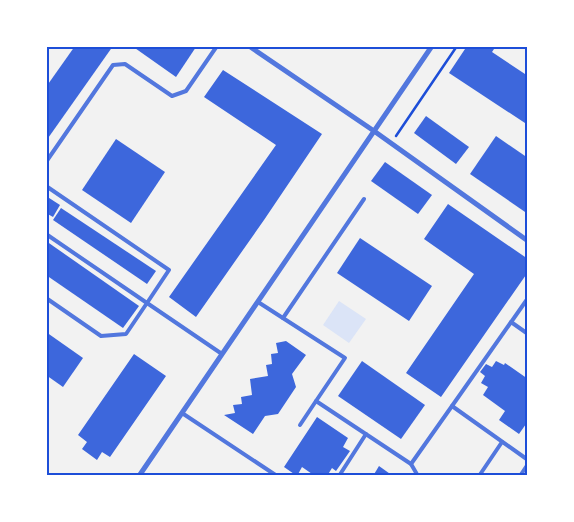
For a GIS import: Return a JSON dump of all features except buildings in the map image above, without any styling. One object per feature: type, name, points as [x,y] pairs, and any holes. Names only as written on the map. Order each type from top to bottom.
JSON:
[{"type":"street","points":[[249,46],[374,131],[528,241]]},
{"type":"street","points":[[139,476],[432,46]]},
{"type":"lane","points":[[46,162],[113,66],[125,64],[172,96],[186,91],[217,46]]},
{"type":"lane","points":[[46,186],[169,270],[126,334],[101,336],[46,298]]},
{"type":"lane","points":[[283,318],[364,199]]},
{"type":"lane","points":[[46,234],[222,354]]},
{"type":"lane","points":[[411,464],[528,298]]},
{"type":"lane","points":[[258,302],[345,358],[300,425]]},
{"type":"lane","points":[[511,322],[528,334]]},
{"type":"lane","points":[[316,401],[411,464],[418,476]]},
{"type":"lane","points":[[452,406],[528,460]]},
{"type":"lane","points":[[182,413],[277,476]]},
{"type":"lane","points":[[339,476],[366,434]]},
{"type":"lane","points":[[479,476],[502,442]]},
{"type":"lane","points":[[520,476],[528,464]]},
{"type":"path","points":[[391,144],[457,46]]},
{"type":"shaded area","points":[[339,301],[366,319],[349,343],[323,325]]}]
